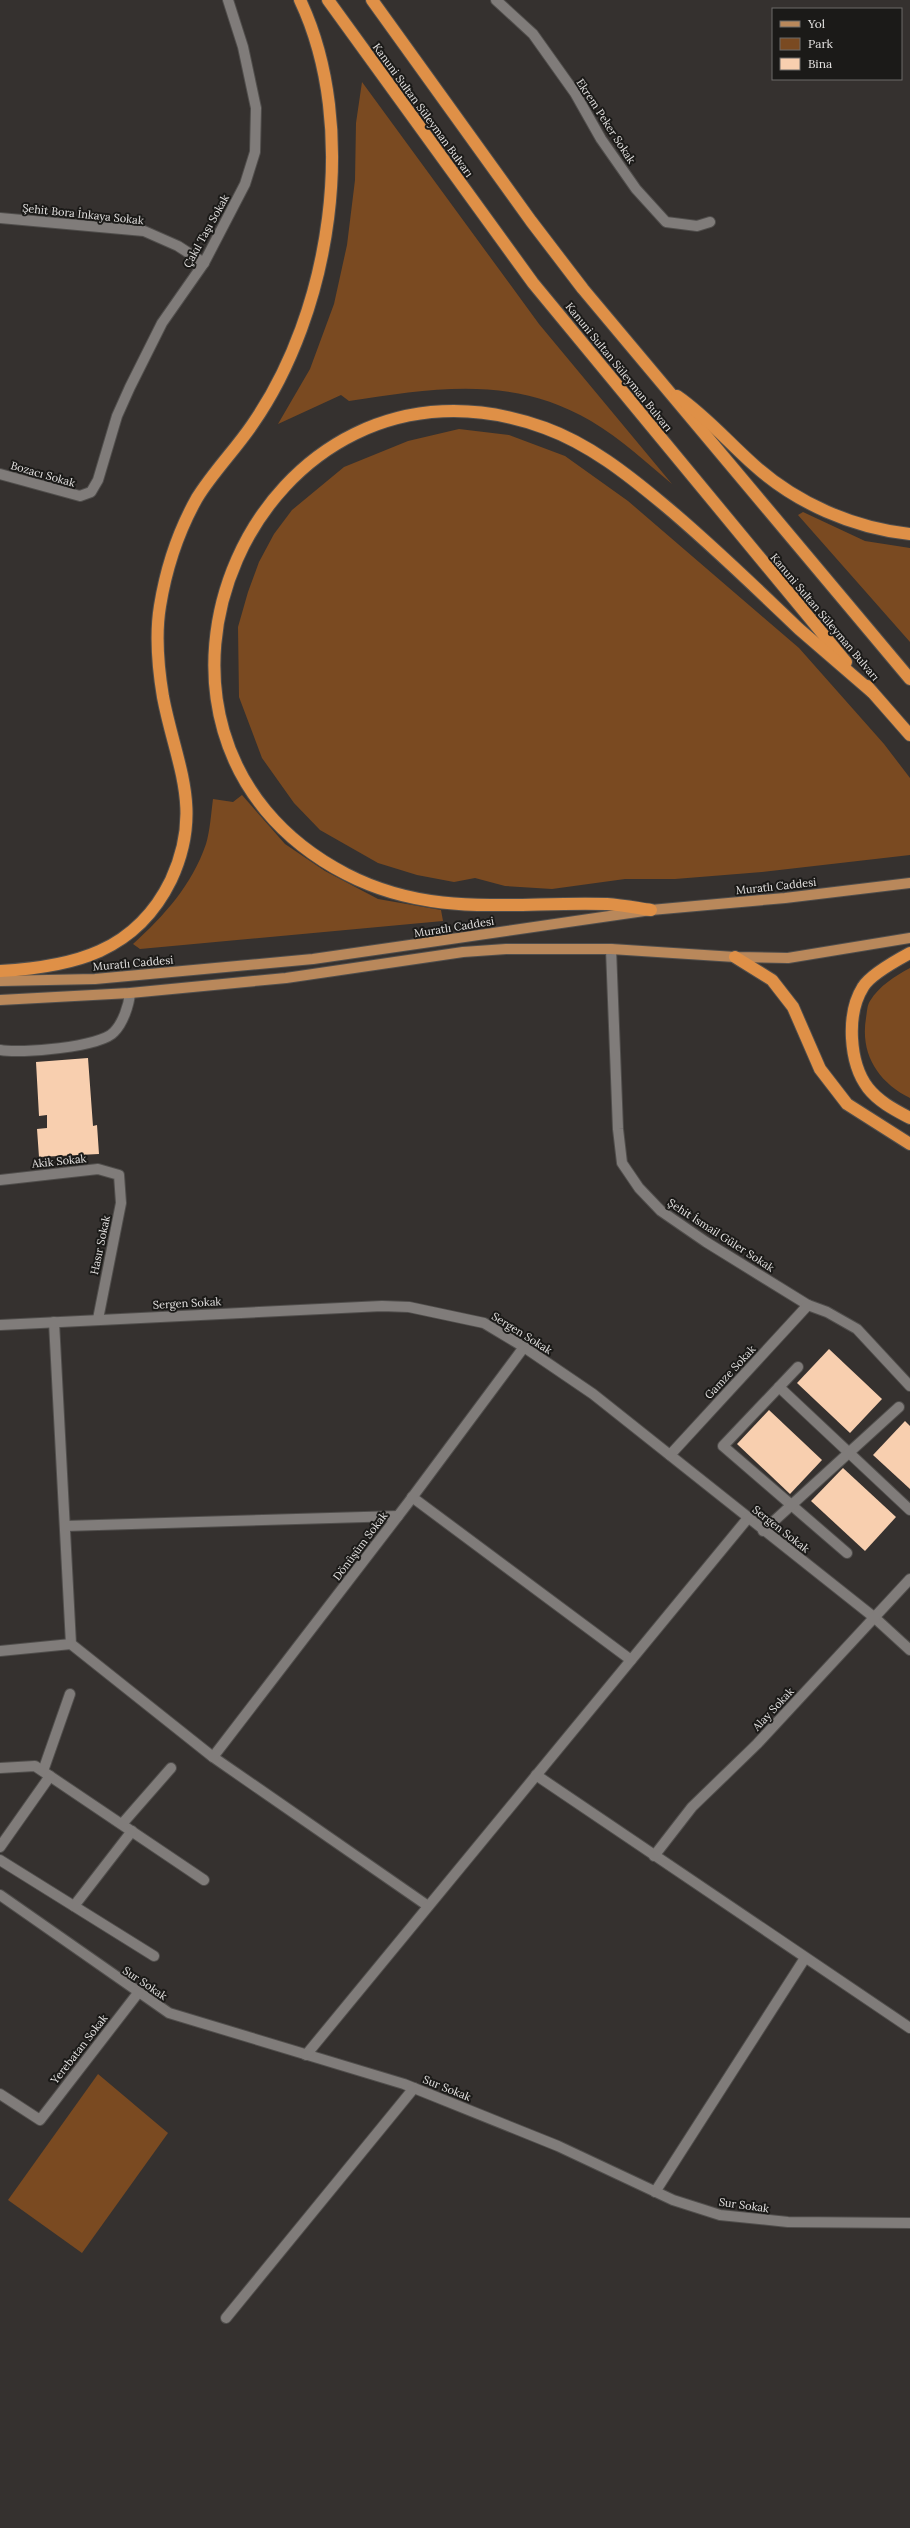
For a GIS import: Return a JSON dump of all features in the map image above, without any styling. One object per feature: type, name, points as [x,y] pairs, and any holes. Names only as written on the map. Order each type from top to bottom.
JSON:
[{"type":"highway","points":[[0,971],[40,969],[67,964],[93,955],[131,934],[154,908],[171,879],[184,838],[187,802],[184,778],[163,699],[158,660],[160,607],[168,567],[181,532],[198,498],[253,424],[286,365],[306,315],[320,264],[327,223],[332,178],[332,133],[320,53],[300,0]]},
{"type":"highway","name":"Kanuni Sultan Süleyman Bulvarı","points":[[328,0],[413,120],[534,283],[872,692],[910,735]]},
{"type":"highway","name":"Kanuni Sultan Süleyman Bulvarı","points":[[372,0],[531,221],[662,386],[910,679]]},
{"type":"highway","points":[[662,386],[695,408],[754,466],[814,506],[870,527],[910,534]]},
{"type":"highway","points":[[651,910],[610,904],[496,907],[444,904],[387,892],[344,873],[306,848],[270,817],[244,777],[228,742],[218,704],[213,664],[219,608],[234,563],[254,524],[279,490],[306,465],[344,440],[376,426],[406,417],[439,413],[475,413],[509,418],[544,428],[580,443],[634,479],[721,552],[800,629],[872,692]]},
{"type":"highway","points":[[910,953],[884,969],[863,986],[851,1031],[858,1073],[869,1089],[889,1107],[910,1118]]},
{"type":"highway","points":[[735,957],[772,980],[793,1007],[820,1069],[846,1104],[910,1144]]},
{"type":"main road","name":"Muratlı Caddesi","points":[[0,981],[95,979],[313,959],[651,910],[910,883]]},
{"type":"main road","points":[[0,1000],[130,993],[286,978],[463,952],[506,949],[611,949],[735,957],[788,958],[910,938]]},
{"type":"street","name":"Çakıl Taşı Sokak","points":[[80,496],[91,492],[98,480],[117,416],[162,323],[204,262],[245,184],[254,152],[256,108],[243,47],[228,0]]},
{"type":"street","name":"Ekrem Peker Sokak","points":[[496,0],[533,34],[575,93],[601,139],[636,189],[666,222],[697,226],[710,222]]},
{"type":"street","name":"Şehit Bora İnkaya Sokak","points":[[0,218],[144,231],[178,246],[204,262]]},
{"type":"street","name":"Bozacı Sokak","points":[[0,474],[80,496]]},
{"type":"street","name":"Şehit İsmail Güler Sokak","points":[[611,949],[618,1129],[622,1163],[639,1188],[661,1211],[706,1242],[808,1305],[827,1312],[856,1329],[910,1386]]},
{"type":"street","points":[[0,1050],[12,1052],[48,1049],[97,1041],[114,1033],[129,1004],[130,993]]},
{"type":"street","name":"Akik Sokak","points":[[0,1180],[98,1169],[119,1175]]},
{"type":"street","name":"Hasır Sokak","points":[[98,1319],[121,1203],[119,1175]]},
{"type":"street","name":"Gamze Sokak","points":[[670,1455],[808,1305]]},
{"type":"street","name":"Sergen Sokak","points":[[0,1325],[98,1319],[409,1307],[484,1323],[524,1347],[594,1394],[763,1531],[875,1618],[910,1650]]},
{"type":"street","points":[[54,1322],[71,1644]]},
{"type":"street","name":"Dönüşüm Sokak","points":[[213,1758],[398,1516],[524,1347]]},
{"type":"street","points":[[798,1368],[723,1446],[847,1554]]},
{"type":"street","points":[[779,1387],[850,1452],[910,1510]]},
{"type":"street","points":[[763,1531],[899,1407]]},
{"type":"street","points":[[412,1497],[631,1660]]},
{"type":"street","points":[[65,1526],[398,1516]]},
{"type":"street","points":[[306,2055],[748,1518]]},
{"type":"street","name":"Alay Sokak","points":[[654,1856],[692,1806],[757,1744],[910,1579]]},
{"type":"street","points":[[0,1651],[71,1644],[213,1758],[428,1906]]},
{"type":"street","points":[[0,1847],[46,1773],[70,1694]]},
{"type":"street","points":[[0,1768],[35,1766],[204,1880]]},
{"type":"street","points":[[122,1824],[171,1768]]},
{"type":"street","points":[[536,1775],[910,2028]]},
{"type":"street","points":[[74,1906],[132,1831]]},
{"type":"street","points":[[0,1860],[154,1956]]},
{"type":"street","name":"Sur Sokak","points":[[0,1895],[138,1993],[169,2013],[414,2088],[558,2146],[673,2200],[720,2215],[788,2222],[910,2223]]},
{"type":"street","points":[[655,2192],[805,1958]]},
{"type":"street","name":"Yerebatan Sokak","points":[[0,2094],[40,2120],[138,1993]]},
{"type":"street","points":[[226,2318],[414,2088]]},
{"type":"green space","points":[[362,82],[539,324],[672,484],[623,443],[591,421],[561,406],[532,397],[502,391],[443,389],[349,401],[341,395],[278,424],[310,369],[334,304],[347,245],[355,180],[356,123]]},
{"type":"green space","points":[[459,429],[509,435],[565,456],[628,501],[799,648],[884,744],[910,778],[910,855],[762,872],[675,879],[625,879],[552,889],[505,886],[475,878],[454,882],[417,875],[378,863],[320,830],[294,803],[262,758],[239,697],[238,627],[248,592],[259,562],[274,534],[292,510],[344,467],[408,441]]},
{"type":"green space","points":[[803,512],[865,541],[910,548],[910,642],[798,515]]},
{"type":"green space","points":[[242,795],[285,844],[325,871],[378,899],[441,910],[443,921],[140,949],[133,944],[156,922],[176,899],[193,873],[200,859],[206,844],[213,799],[233,802]]},
{"type":"green space","points":[[910,968],[910,1098],[889,1084],[880,1075],[869,1055],[865,1031],[869,1003],[874,996],[888,982]]},
{"type":"green space","points":[[98,2074],[168,2133],[82,2253],[8,2200]]},
{"type":"building","points":[[88,1058],[93,1126],[97,1125],[99,1154],[39,1157],[37,1129],[47,1128],[47,1115],[39,1116],[36,1062]]},
{"type":"building","points":[[829,1349],[882,1399],[850,1433],[797,1383]]},
{"type":"building","points":[[769,1410],[822,1460],[790,1494],[737,1444]]},
{"type":"building","points":[[905,1421],[910,1426],[910,1489],[873,1455]]},
{"type":"building","points":[[843,1468],[896,1517],[865,1551],[811,1501]]}]
